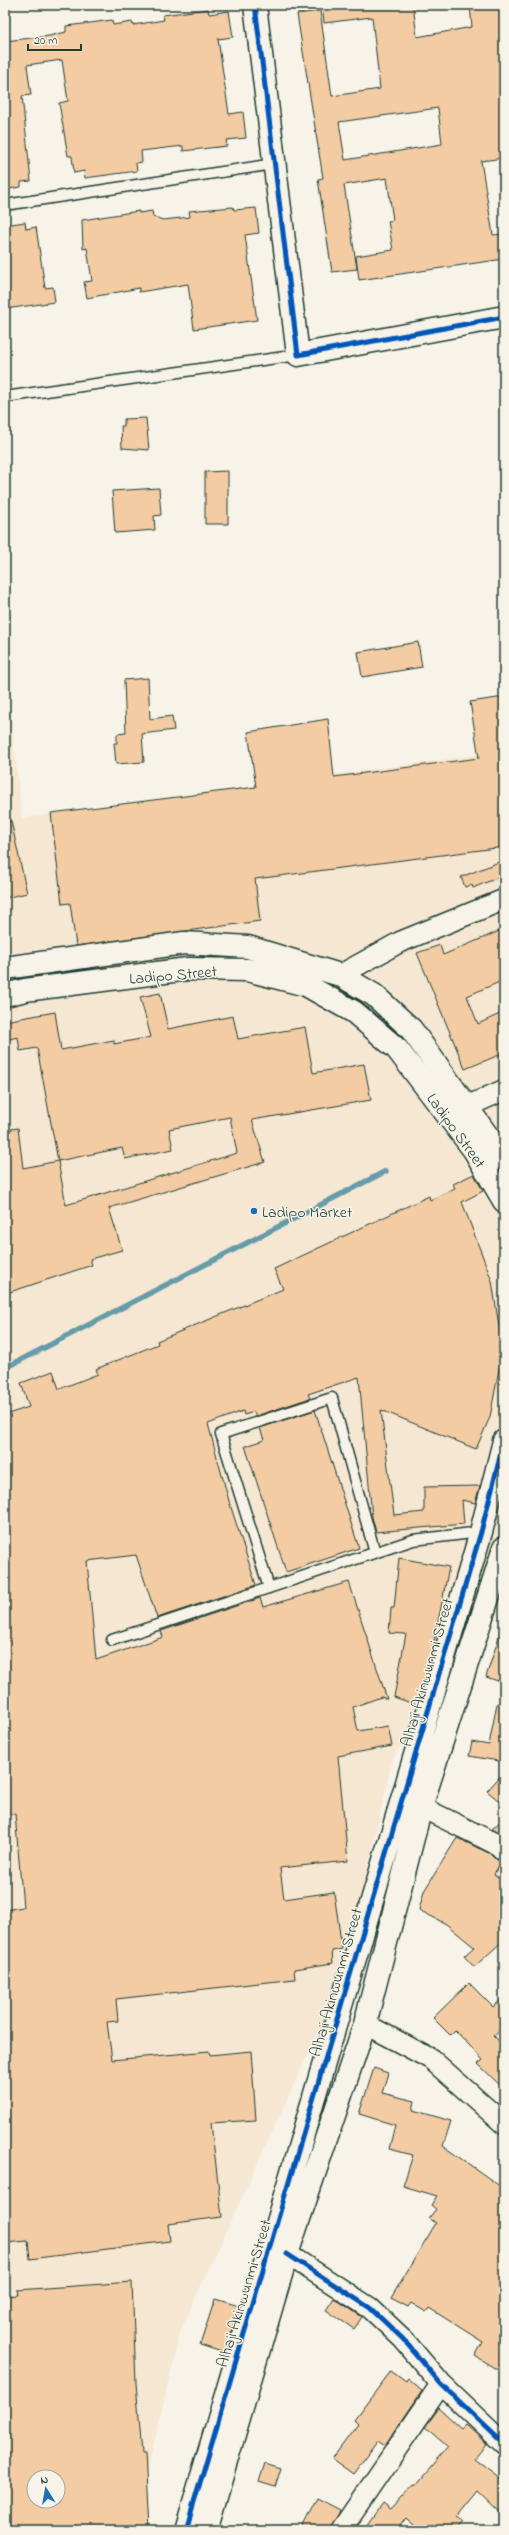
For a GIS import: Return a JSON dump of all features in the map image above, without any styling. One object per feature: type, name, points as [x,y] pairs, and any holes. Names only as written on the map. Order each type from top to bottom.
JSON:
[{"type":"street","points":[[255,5],[298,355],[504,317]]},
{"type":"street","points":[[340,975],[400,942],[503,900]]},
{"type":"street","name":"Ladipo Street","points":[[5,968],[184,943],[248,947],[340,975],[374,995],[411,1029],[468,1106],[504,1160]]},
{"type":"street","name":"Ladipo Street","points":[[5,995],[25,990],[188,969],[247,970],[306,985],[354,1012],[397,1049],[474,1150],[504,1201]]},
{"type":"street","points":[[468,1106],[504,1090]]},
{"type":"street","name":"Alhaji Akinwunmi Street","points":[[186,2530],[481,1532],[504,1441]]},
{"type":"street","name":"Alhaji Akinwunmi Street","points":[[206,2530],[288,2254],[365,2024],[421,1807],[500,1578],[504,1548]]},
{"type":"street","points":[[421,1807],[498,1845],[504,1851]]},
{"type":"street","points":[[365,2024],[431,2059],[504,2124]]},
{"type":"street","points":[[288,2254],[370,2308],[403,2339],[441,2384],[504,2444]]},
{"type":"street","points":[[341,2530],[441,2384]]},
{"type":"lane","points":[[5,205],[274,164]]},
{"type":"lane","points":[[5,397],[298,355]]},
{"type":"lane","points":[[270,1588],[221,1434],[332,1398],[375,1552]]},
{"type":"lane","points":[[112,1640],[413,1540],[481,1532]]},
{"type":"shaded area","name":"Ladipo Market","points":[[5,668],[22,818],[504,751],[504,1603],[393,1758],[341,1983],[181,2329],[133,2530],[5,2530]]},
{"type":"building","points":[[322,5],[413,5],[417,37],[472,27],[470,5],[504,5],[504,158],[481,161],[493,235],[504,234],[504,259],[359,280],[356,256],[393,250],[388,221],[393,220],[387,178],[344,185],[357,269],[332,272],[318,179],[323,178],[297,14],[320,11],[332,96],[380,89],[372,17],[324,23]],"holes":[[[438,108],[442,144],[345,160],[339,122]]]},
{"type":"building","points":[[208,9],[209,14],[229,11],[233,37],[218,39],[229,114],[243,112],[246,138],[226,140],[227,146],[183,151],[183,146],[141,151],[142,162],[136,163],[137,171],[85,178],[84,171],[74,173],[72,156],[68,156],[59,103],[68,101],[62,60],[27,65],[31,95],[22,96],[31,181],[21,182],[21,187],[8,189],[7,184],[5,184],[5,41],[49,36],[66,32],[66,26],[112,20],[113,25],[132,22],[133,25],[164,20],[163,15]]},
{"type":"building","points":[[233,207],[234,210],[256,208],[259,233],[245,235],[257,320],[194,329],[188,284],[139,292],[139,288],[87,298],[84,282],[92,281],[87,248],[83,249],[82,220],[139,211],[139,213],[152,211],[153,217],[163,220],[190,217],[189,211]]},
{"type":"building","points":[[25,222],[26,229],[36,227],[45,288],[53,287],[55,302],[5,309],[5,225]]},
{"type":"building","points":[[146,418],[149,450],[122,448],[121,426],[124,426],[124,419]]},
{"type":"building","points":[[228,471],[228,524],[205,524],[205,472]]},
{"type":"building","points":[[159,488],[161,515],[154,516],[155,530],[115,533],[112,491]]},
{"type":"building","points":[[418,642],[422,667],[362,677],[358,652]]},
{"type":"building","points":[[148,678],[150,719],[172,716],[174,730],[142,734],[144,762],[116,764],[114,743],[117,743],[117,734],[126,733],[124,680]]},
{"type":"building","points":[[504,697],[504,847],[255,879],[260,921],[76,946],[70,903],[62,904],[51,813],[256,787],[248,732],[328,719],[334,777],[479,758],[470,702]]},
{"type":"building","points":[[5,821],[11,821],[27,893],[5,898]]},
{"type":"building","points":[[504,860],[504,875],[473,888],[472,885],[465,887],[461,877]]},
{"type":"building","points":[[504,929],[504,980],[467,996],[478,1024],[504,1012],[504,1053],[465,1069],[417,953],[440,945],[443,955]]},
{"type":"building","points":[[160,993],[168,1029],[233,1016],[238,1039],[305,1027],[313,1073],[364,1064],[371,1100],[252,1120],[265,1162],[109,1208],[122,1250],[90,1259],[92,1265],[7,1293],[5,1285],[5,1130],[18,1128],[23,1168],[58,1161],[37,1048],[20,1051],[18,1037],[5,1040],[5,1021],[55,1012],[61,1050],[114,1040],[114,1044],[151,1037],[140,997]],"holes":[[[230,1117],[237,1153],[66,1205],[58,1161],[122,1148],[125,1159],[173,1149],[169,1129]]]},
{"type":"building","points":[[474,1174],[483,1191],[462,1202],[492,1281],[504,1359],[504,1364],[500,1364],[490,1417],[476,1449],[381,1410],[394,1515],[424,1512],[424,1487],[480,1486],[475,1503],[462,1500],[464,1524],[376,1532],[372,1517],[359,1377],[308,1394],[310,1398],[256,1416],[254,1412],[244,1415],[243,1411],[208,1424],[229,1501],[256,1585],[157,1618],[136,1555],[87,1561],[96,1660],[163,1637],[161,1631],[260,1598],[263,1607],[349,1582],[387,1699],[381,1697],[353,1707],[358,1731],[388,1726],[392,1746],[338,1756],[348,1861],[280,1868],[284,1899],[334,1892],[342,1949],[332,1951],[333,1963],[294,1969],[295,1979],[116,1999],[118,2021],[107,2022],[112,2060],[209,2051],[210,2055],[251,2051],[256,2120],[211,2123],[222,2217],[168,2224],[170,2241],[30,2259],[28,2241],[5,2243],[5,2069],[10,2069],[5,2026],[5,1910],[23,1907],[15,1814],[9,1814],[5,1793],[5,1415],[29,1407],[21,1383],[53,1371],[59,1389],[98,1374],[96,1369],[158,1344],[157,1341],[283,1289],[274,1269],[429,1196],[430,1200],[455,1188],[453,1184]]},
{"type":"building","points":[[315,1410],[359,1548],[286,1572],[245,1446],[264,1440],[260,1428]]},
{"type":"building","points":[[399,1558],[449,1567],[432,1652],[417,1705],[394,1697],[406,1634],[389,1633],[391,1608],[394,1608]]},
{"type":"building","points":[[501,1630],[504,1630],[504,1683],[486,1677]]},
{"type":"building","points":[[497,1703],[504,1703],[504,1762],[469,1756],[472,1742],[489,1745]]},
{"type":"building","points":[[504,1772],[504,1805],[487,1791]]},
{"type":"building","points":[[504,1818],[504,1835],[492,1829]]},
{"type":"building","points":[[457,1838],[491,1854],[501,1862],[494,1874],[504,1882],[504,1940],[474,1967],[464,1956],[474,1947],[446,1924],[419,1910],[424,1891]]},
{"type":"building","points":[[469,1983],[493,2007],[504,1997],[504,2027],[494,2036],[504,2046],[504,2089],[478,2064],[483,2060],[455,2030],[450,2035],[433,2018]]},
{"type":"building","points":[[374,2068],[388,2073],[382,2093],[415,2101],[413,2110],[451,2121],[443,2146],[504,2189],[504,2374],[475,2356],[483,2342],[429,2308],[426,2312],[411,2303],[408,2307],[391,2298],[436,2223],[429,2218],[436,2209],[431,2205],[437,2196],[403,2186],[413,2155],[389,2149],[395,2125],[359,2114]]},
{"type":"building","points":[[132,2282],[136,2383],[142,2453],[145,2453],[149,2530],[5,2530],[5,2296],[18,2295],[17,2290]]},
{"type":"building","points":[[334,2298],[362,2317],[354,2329],[326,2310]]},
{"type":"building","points":[[215,2299],[239,2306],[225,2353],[200,2345]]},
{"type":"building","points":[[391,2371],[406,2382],[408,2379],[422,2391],[385,2446],[378,2441],[353,2474],[332,2459],[358,2424],[354,2420]]},
{"type":"building","points":[[439,2408],[462,2429],[466,2425],[487,2444],[474,2459],[504,2482],[504,2515],[479,2491],[457,2518],[463,2522],[456,2530],[421,2530],[406,2517],[396,2530],[363,2530],[382,2504],[390,2510],[414,2484],[416,2485],[448,2447],[425,2427]]},
{"type":"building","points":[[265,2463],[281,2468],[275,2487],[259,2482]]},
{"type":"building","points":[[317,2498],[340,2510],[339,2513],[330,2530],[301,2530]]},
{"type":"waterway","points":[[5,1365],[13,1364],[386,1171]]},
{"type":"cycle path","points":[[255,5],[298,355],[504,317]]},
{"type":"cycle path","points":[[186,2530],[481,1532],[504,1441]]},
{"type":"cycle path","points":[[287,2254],[370,2308],[403,2339],[441,2384],[504,2444]]},
{"type":"place","name":"Ladipo Market","points":[[254,1211]]}]
